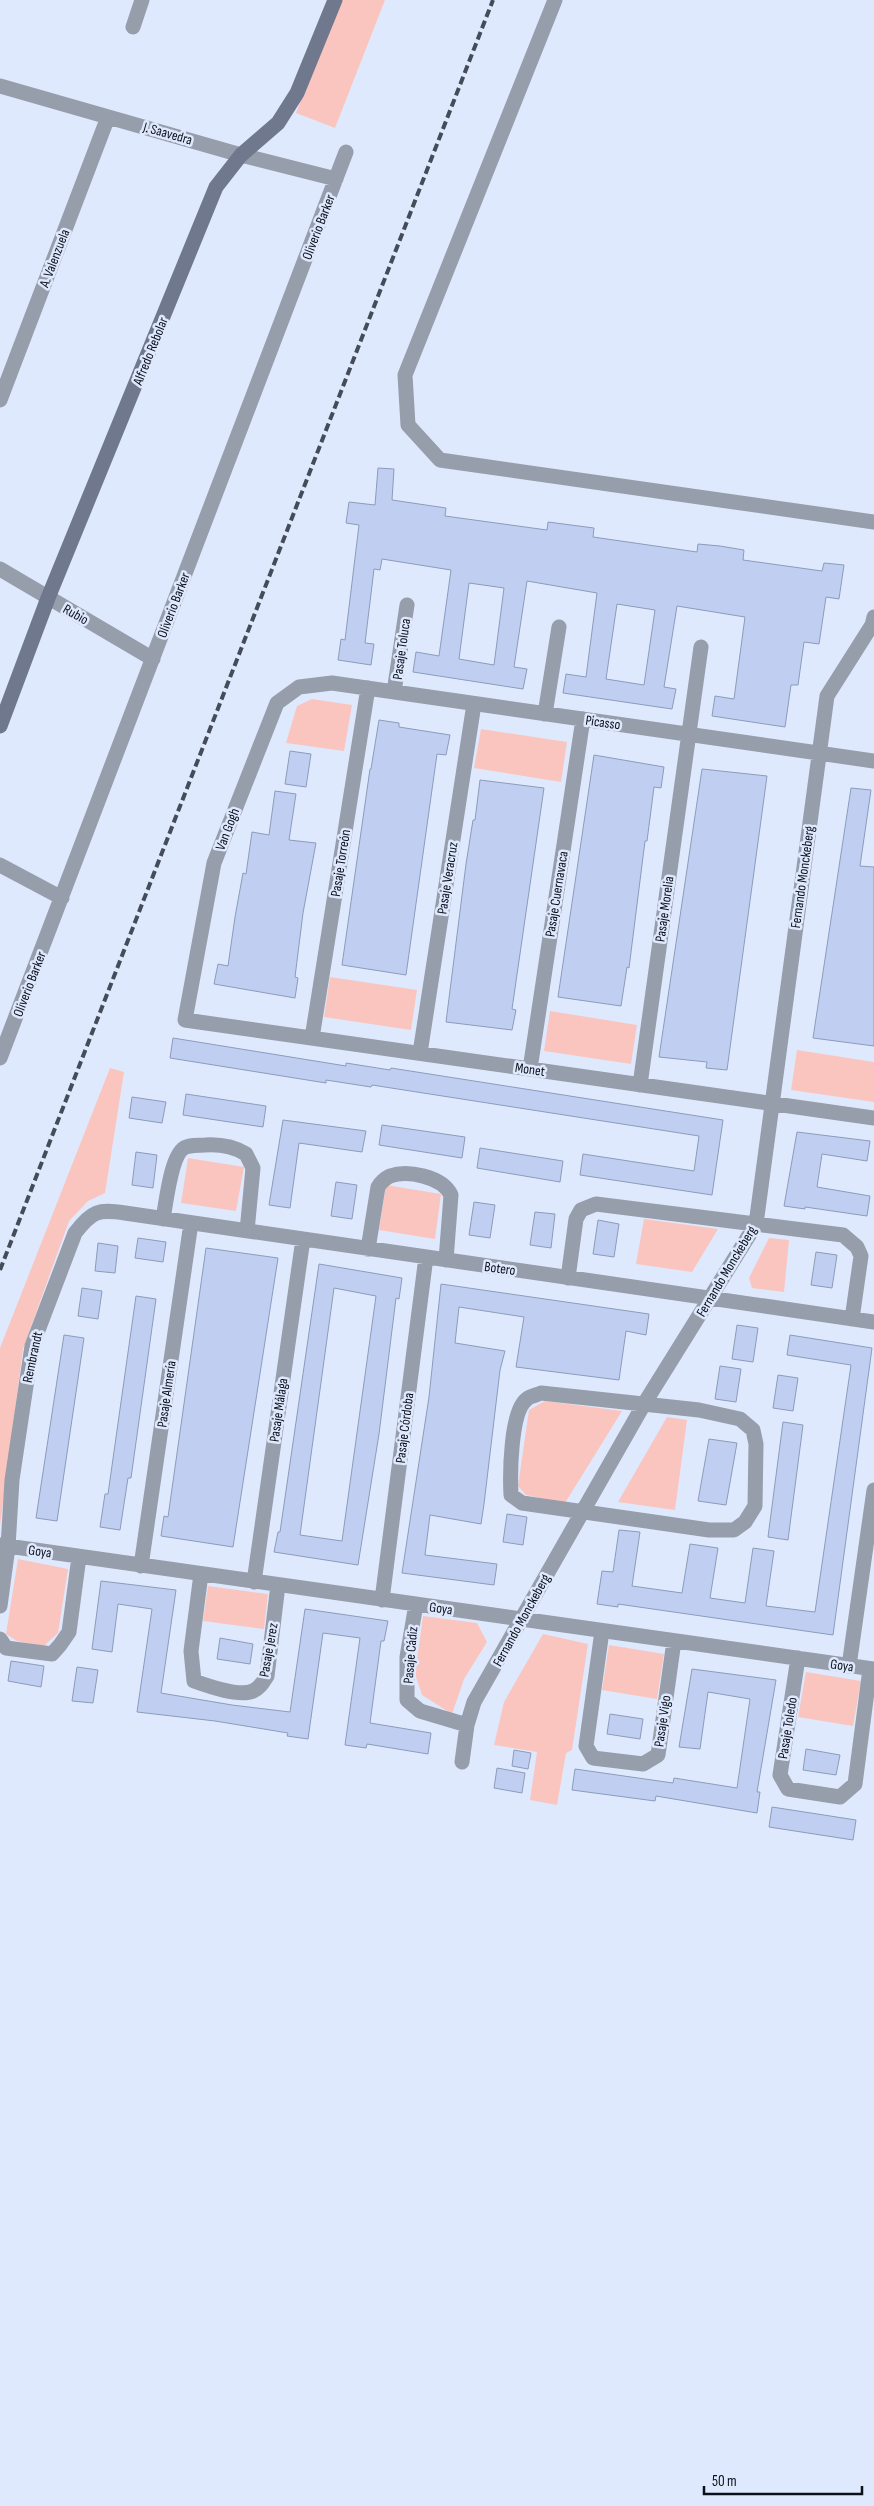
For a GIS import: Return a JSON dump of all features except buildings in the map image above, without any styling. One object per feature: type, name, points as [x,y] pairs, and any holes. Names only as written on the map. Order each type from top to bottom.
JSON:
[{"type":"street","points":[[133,27],[142,0]]},
{"type":"street","name":"Alfredo Rebolar","points":[[0,726],[48,598],[216,187],[242,154],[278,124],[298,93],[335,0]]},
{"type":"street","points":[[555,0],[405,375],[408,425],[440,460],[874,522]]},
{"type":"street","name":"J. Saavedra","points":[[0,86],[336,179]]},
{"type":"street","name":"A. Valenzuela","points":[[0,400],[108,116]]},
{"type":"street","name":"Oliverio Barker","points":[[0,1058],[346,152]]},
{"type":"street","name":"Rubio","points":[[0,569],[152,658]]},
{"type":"street","name":"Pasaje Toluca","points":[[394,692],[407,605]]},
{"type":"street","name":"Fernando Monckeberg","points":[[462,1762],[467,1725],[474,1702],[644,1404],[756,1224],[770,1104],[827,696],[872,625],[874,617]]},
{"type":"street","points":[[545,714],[559,627]]},
{"type":"street","name":"Pasaje Morelia","points":[[640,1085],[701,647]]},
{"type":"street","name":"Picasso","points":[[332,683],[874,761]]},
{"type":"street","name":"Van Gogh","points":[[185,1020],[214,863],[277,703],[299,688],[332,683]]},
{"type":"street","name":"Pasaje Torreón","points":[[312,1038],[368,688]]},
{"type":"street","name":"Pasaje Veracruz","points":[[420,1053],[474,704]]},
{"type":"street","name":"Pasaje Cuernavaca","points":[[530,1069],[583,719]]},
{"type":"street","points":[[0,865],[62,898]]},
{"type":"street","name":"Monet","points":[[185,1020],[874,1118]]},
{"type":"street","points":[[163,1219],[171,1178],[180,1151],[186,1147],[199,1145],[228,1146],[246,1154],[253,1168],[247,1231]]},
{"type":"street","points":[[368,1249],[378,1186],[384,1179],[392,1175],[417,1176],[436,1180],[448,1189],[451,1195],[446,1260]]},
{"type":"street","points":[[568,1278],[576,1219],[580,1210],[588,1205],[596,1204],[843,1235],[857,1247],[861,1256],[852,1319]]},
{"type":"street","name":"Rembrandt","points":[[0,1606],[4,1546],[12,1480],[32,1346],[75,1233],[87,1218],[98,1211],[125,1213]]},
{"type":"street","name":"Botero","points":[[125,1213],[874,1322]]},
{"type":"street","name":"Pasaje Almería","points":[[141,1566],[191,1223]]},
{"type":"street","name":"Pasaje Málaga","points":[[254,1582],[303,1239]]},
{"type":"street","name":"Pasaje Córdoba","points":[[382,1600],[426,1257]]},
{"type":"street","points":[[541,1393],[644,1404],[723,1414],[740,1419],[753,1430],[757,1464],[755,1506],[744,1522],[734,1530],[709,1530],[522,1503],[511,1495],[510,1477],[518,1412],[526,1399],[541,1393]]},
{"type":"street","points":[[849,1666],[874,1490]]},
{"type":"street","name":"Goya","points":[[4,1546],[872,1669]]},
{"type":"street","points":[[0,1639],[6,1648],[52,1654],[60,1646],[69,1632],[79,1557]]},
{"type":"street","name":"Pasaje Jerez","points":[[201,1574],[191,1651],[194,1681],[228,1691],[252,1692],[261,1686],[266,1676],[278,1585]]},
{"type":"street","name":"Pasaje Cádiz","points":[[416,1604],[407,1657],[407,1700],[420,1711],[467,1725]]},
{"type":"street","name":"Pasaje Vigo","points":[[602,1631],[586,1746],[593,1758],[643,1764],[658,1755],[674,1641]]},
{"type":"street","name":"Pasaje Toledo","points":[[798,1658],[780,1775],[788,1789],[840,1797],[855,1784],[872,1669]]},
{"type":"shaded area","points":[[340,0],[385,0],[335,128],[296,113]]},
{"type":"shaded area","points":[[312,699],[352,705],[344,751],[286,743],[297,706]]},
{"type":"shaded area","points":[[481,729],[567,742],[561,782],[474,768]]},
{"type":"shaded area","points":[[330,977],[417,990],[411,1030],[324,1017]]},
{"type":"shaded area","points":[[550,1011],[637,1025],[631,1064],[544,1051]]},
{"type":"shaded area","points":[[797,1050],[874,1062],[874,1102],[791,1090]]},
{"type":"shaded area","points":[[110,1068],[124,1072],[105,1193],[88,1201],[69,1221],[23,1349],[0,1526],[0,1348]]},
{"type":"shaded area","points":[[188,1158],[244,1167],[236,1211],[181,1203]]},
{"type":"shaded area","points":[[386,1185],[441,1194],[435,1239],[379,1230]]},
{"type":"shaded area","points":[[644,1219],[718,1229],[692,1272],[636,1264]]},
{"type":"shaded area","points":[[769,1238],[789,1240],[784,1292],[752,1288],[749,1278]]},
{"type":"shaded area","points":[[545,1401],[622,1411],[565,1503],[526,1495],[518,1486],[529,1410]]},
{"type":"shaded area","points":[[667,1417],[687,1420],[675,1510],[618,1502]]},
{"type":"shaded area","points":[[18,1559],[68,1569],[58,1633],[44,1646],[17,1641],[6,1634]]},
{"type":"shaded area","points":[[208,1586],[268,1594],[264,1629],[203,1621]]},
{"type":"shaded area","points":[[423,1616],[477,1623],[487,1642],[464,1679],[452,1714],[422,1695],[415,1674]]},
{"type":"shaded area","points":[[543,1634],[588,1644],[572,1750],[566,1753],[557,1805],[530,1800],[537,1752],[494,1745],[504,1702]]},
{"type":"shaded area","points":[[609,1645],[664,1654],[657,1699],[602,1690]]},
{"type":"shaded area","points":[[806,1672],[861,1681],[853,1726],[798,1717]]},
{"type":"railway","points":[[0,1270],[493,0]]}]
